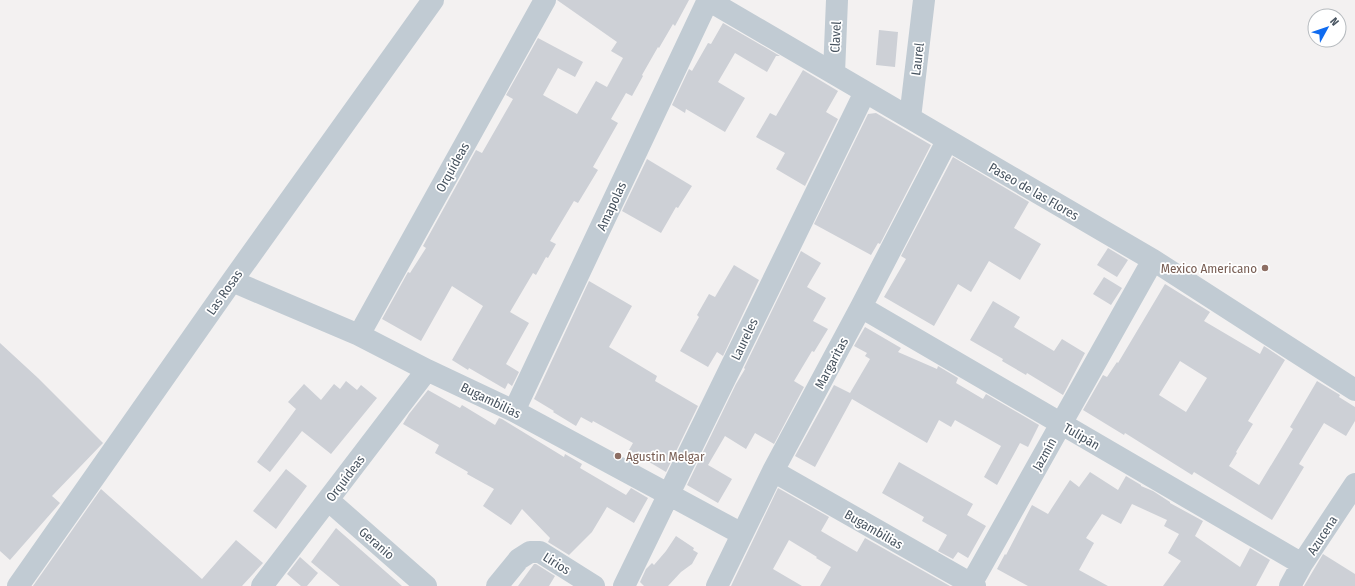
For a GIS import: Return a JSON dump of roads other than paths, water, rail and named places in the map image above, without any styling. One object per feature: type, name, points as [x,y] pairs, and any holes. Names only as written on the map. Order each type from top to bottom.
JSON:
[{"type":"street","name":"Las Rosas","points":[[18,586],[232,281],[433,0]]},
{"type":"street","name":"Orquídeas","points":[[360,335],[545,0]]},
{"type":"street","name":"Paseo de las Flores","points":[[708,0],[1153,260],[1355,390]]},
{"type":"street","name":"Amapolas","points":[[514,411],[708,0]]},
{"type":"street","name":"Clavel","points":[[834,73],[837,0]]},
{"type":"street","name":"Laurel","points":[[910,118],[924,0]]},
{"type":"street","name":"Laureles","points":[[624,586],[865,92]]},
{"type":"street","name":"Margaritas","points":[[717,586],[773,471],[861,307],[947,141]]},
{"type":"street","name":"Jazmín","points":[[972,585],[1153,260]]},
{"type":"street","name":"Bugambilias","points":[[232,281],[360,335],[427,370],[514,411],[742,534]]},
{"type":"street","name":"Tulipán","points":[[861,307],[1302,564]]},
{"type":"street","name":"Orquídeas","points":[[262,586],[427,370]]},
{"type":"street","name":"Bugambilias","points":[[773,471],[972,585]]},
{"type":"street","name":"Azucena","points":[[1290,586],[1302,564],[1355,484]]},
{"type":"street","name":"Geranio","points":[[328,500],[426,586]]},
{"type":"street","name":"Lirios","points":[[497,586],[518,559],[530,552],[540,552],[594,586]]},
{"type":"place","name":"Mexico Americano","points":[[1265,268]]},
{"type":"place","name":"Agustin Melgar","points":[[618,456]]}]
